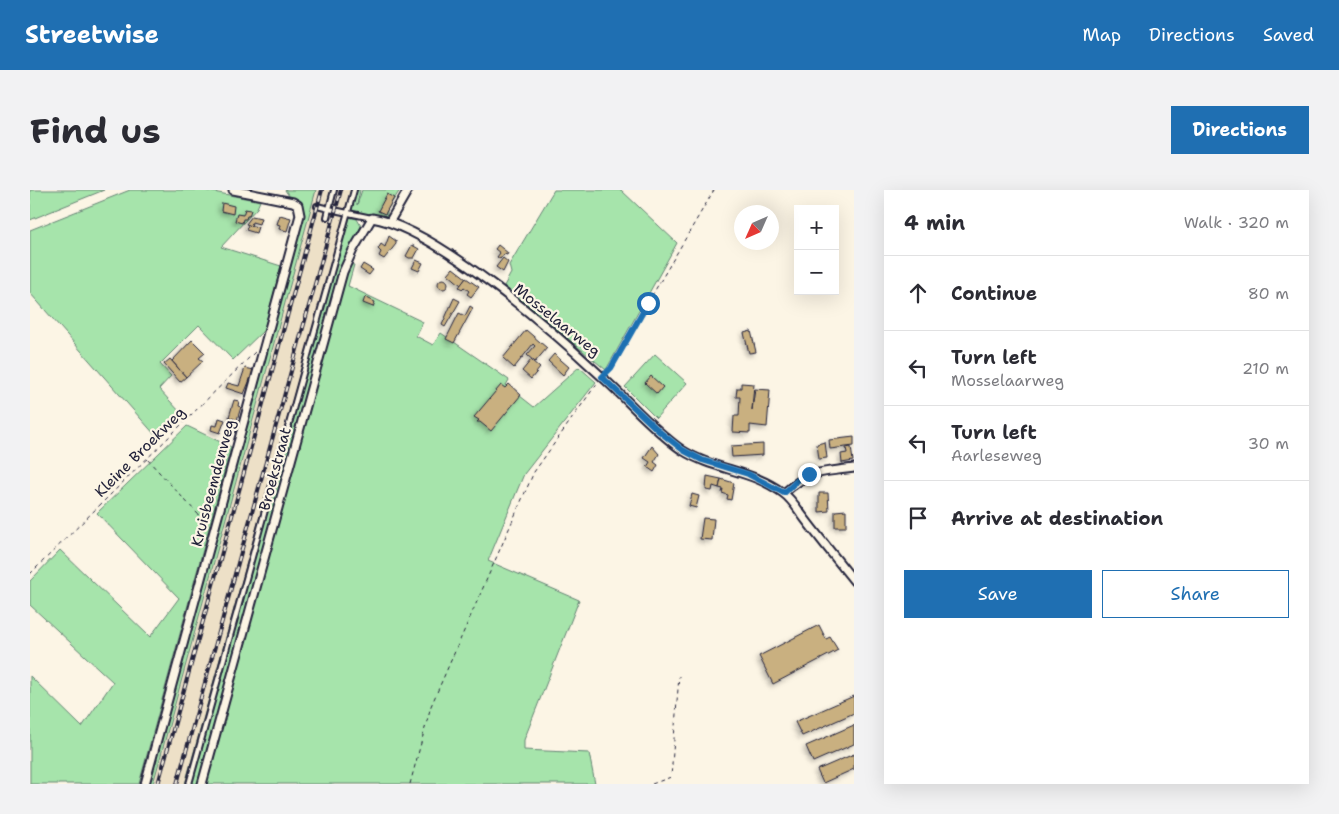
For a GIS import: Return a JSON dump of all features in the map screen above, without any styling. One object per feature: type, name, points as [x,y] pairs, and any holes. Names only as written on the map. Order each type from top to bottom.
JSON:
[{"type":"street","points":[[233,190],[283,200],[282,190]]},
{"type":"street","points":[[372,218],[390,221],[408,190]]},
{"type":"street","name":"Kruisbeemdenweg","points":[[146,784],[300,215],[298,206],[283,200]]},
{"type":"street","name":"Broekstraat","points":[[202,784],[343,272],[353,250],[372,218]]},
{"type":"street","name":"Mosselaarweg","points":[[390,221],[443,250],[535,318],[602,377],[660,432],[683,450],[702,460],[748,474],[784,493],[854,582]]},
{"type":"street","points":[[784,493],[799,479],[809,474],[854,468]]},
{"type":"lane","points":[[327,217],[334,190]]},
{"type":"lane","points":[[189,784],[354,190]]},
{"type":"lane","points":[[317,206],[372,218]]},
{"type":"path","points":[[410,784],[431,706],[440,692],[534,472],[602,377],[611,368],[714,190]]},
{"type":"path","name":"Kleine Broekweg","points":[[30,574],[246,360],[265,346]]},
{"type":"path","points":[[147,458],[208,526],[215,529]]},
{"type":"path","points":[[652,784],[671,777],[679,676]]},
{"type":"shaded area","points":[[316,190],[360,190],[356,203],[358,205],[236,653],[199,784],[153,784]]},
{"type":"green space","points":[[30,190],[104,190],[30,220]]},
{"type":"green space","points":[[130,190],[203,190],[260,201],[257,208],[221,247],[281,266],[264,330],[233,360],[199,325],[160,364],[171,376],[159,389],[180,412],[156,436],[30,293],[30,230]]},
{"type":"green space","points":[[285,190],[316,190],[153,784],[147,784],[303,215],[301,205],[289,196]]},
{"type":"green space","points":[[351,190],[360,190],[357,205],[362,190],[400,190],[387,210],[387,217],[383,217],[345,212]]},
{"type":"green space","points":[[554,190],[621,190],[677,243],[606,370],[504,286],[511,273],[509,265]]},
{"type":"green space","points":[[344,216],[357,219],[361,226],[355,239],[200,784],[185,784]]},
{"type":"green space","points":[[349,264],[354,265],[348,286],[423,322],[416,336],[433,345],[441,333],[509,380],[506,385],[534,407],[579,367],[596,382],[524,474],[488,561],[579,600],[524,740],[524,750],[589,753],[595,784],[204,784],[342,281]]},
{"type":"green space","points":[[655,354],[687,383],[656,418],[625,387]]},
{"type":"green space","points":[[187,426],[231,447],[139,784],[30,784],[30,676],[82,727],[113,682],[30,605],[30,581],[60,550],[150,637],[179,598],[97,513]]},
{"type":"building","points":[[387,194],[394,198],[385,214],[378,211]]},
{"type":"building","points":[[222,203],[234,206],[233,214],[221,211]]},
{"type":"building","points":[[245,209],[251,210],[249,216],[243,219],[242,223],[235,221],[237,214],[243,215]]},
{"type":"building","points":[[280,215],[291,218],[287,231],[279,229],[280,225],[277,224]]},
{"type":"building","points":[[252,216],[261,218],[259,224],[252,222],[251,226],[246,224]]},
{"type":"building","points":[[248,225],[258,227],[256,233],[246,230]]},
{"type":"building","points":[[389,236],[396,241],[396,244],[384,259],[379,256],[381,252],[378,249],[381,244],[385,247]]},
{"type":"building","points":[[412,245],[419,249],[414,258],[409,258],[406,256]]},
{"type":"building","points":[[498,245],[508,253],[507,255],[504,254],[500,259],[497,257],[500,253],[495,249]]},
{"type":"building","points":[[503,258],[508,262],[503,272],[496,267]]},
{"type":"building","points":[[416,260],[423,263],[419,271],[412,268]]},
{"type":"building","points":[[363,264],[373,270],[369,275],[360,269]]},
{"type":"building","points":[[453,268],[466,278],[461,285],[448,274]]},
{"type":"building","points":[[466,278],[479,287],[471,297],[467,294],[469,291],[464,287],[462,289],[459,287]]},
{"type":"building","points":[[443,279],[448,284],[443,289],[438,284]]},
{"type":"building","points":[[365,297],[375,302],[373,307],[363,303]]},
{"type":"building","points":[[454,298],[460,301],[445,327],[442,325]]},
{"type":"building","points":[[470,306],[473,308],[454,343],[446,339],[459,313],[465,316]]},
{"type":"building","points":[[526,330],[547,348],[535,362],[527,355],[535,346],[533,344],[514,368],[503,358]]},
{"type":"building","points":[[751,331],[756,352],[749,353],[744,333]]},
{"type":"building","points":[[192,340],[205,353],[199,358],[203,361],[186,377],[172,361]]},
{"type":"building","points":[[554,354],[569,367],[563,375],[548,361]]},
{"type":"building","points":[[170,359],[186,377],[180,382],[164,364]]},
{"type":"building","points":[[531,360],[540,368],[531,379],[522,371]]},
{"type":"building","points":[[245,368],[254,370],[244,394],[226,388],[228,383],[239,386]]},
{"type":"building","points":[[651,376],[663,387],[657,394],[645,383]]},
{"type":"building","points":[[741,383],[754,384],[752,410],[755,389],[770,390],[767,427],[750,425],[750,433],[733,432],[734,416],[739,416],[740,397],[736,397],[737,388],[741,388]]},
{"type":"building","points":[[509,384],[521,395],[491,431],[480,422],[477,422],[479,420],[474,417],[501,385],[505,388]]},
{"type":"building","points":[[234,400],[239,401],[238,406],[241,407],[237,420],[229,417]]},
{"type":"building","points":[[219,418],[225,420],[220,433],[211,430],[212,425],[217,426]]},
{"type":"building","points":[[854,437],[854,446],[830,449],[829,440]]},
{"type":"building","points":[[825,442],[827,458],[819,459],[817,444]]},
{"type":"building","points":[[763,444],[763,455],[732,457],[731,446]]},
{"type":"building","points":[[652,446],[659,454],[654,462],[658,465],[654,472],[647,467],[650,462],[644,458]]},
{"type":"building","points":[[851,447],[853,461],[842,463],[841,454],[847,453],[846,448]]},
{"type":"building","points":[[707,476],[721,479],[719,488],[713,486],[712,491],[706,490]]},
{"type":"building","points":[[721,479],[734,483],[731,500],[727,499],[728,495],[722,493],[723,489],[719,488]]},
{"type":"building","points":[[819,493],[828,493],[829,511],[819,512]]},
{"type":"building","points":[[692,494],[699,496],[696,508],[689,506]]},
{"type":"building","points":[[846,510],[846,527],[835,527],[835,511]]},
{"type":"building","points":[[703,518],[714,519],[712,540],[700,539]]},
{"type":"building","points":[[819,625],[826,639],[830,637],[838,650],[773,684],[759,656]]},
{"type":"building","points":[[854,696],[854,713],[802,736],[795,722]]},
{"type":"building","points":[[854,725],[854,744],[813,762],[806,746]]},
{"type":"building","points":[[854,754],[854,769],[823,783],[817,770]]},
{"type":"railway","points":[[158,784],[322,190]]},
{"type":"railway","points":[[177,784],[341,190]]},
{"type":"route","points":[[648,303],[611,368],[602,377],[660,432],[683,450],[702,460],[748,474],[784,493],[799,479],[809,474]]}]
